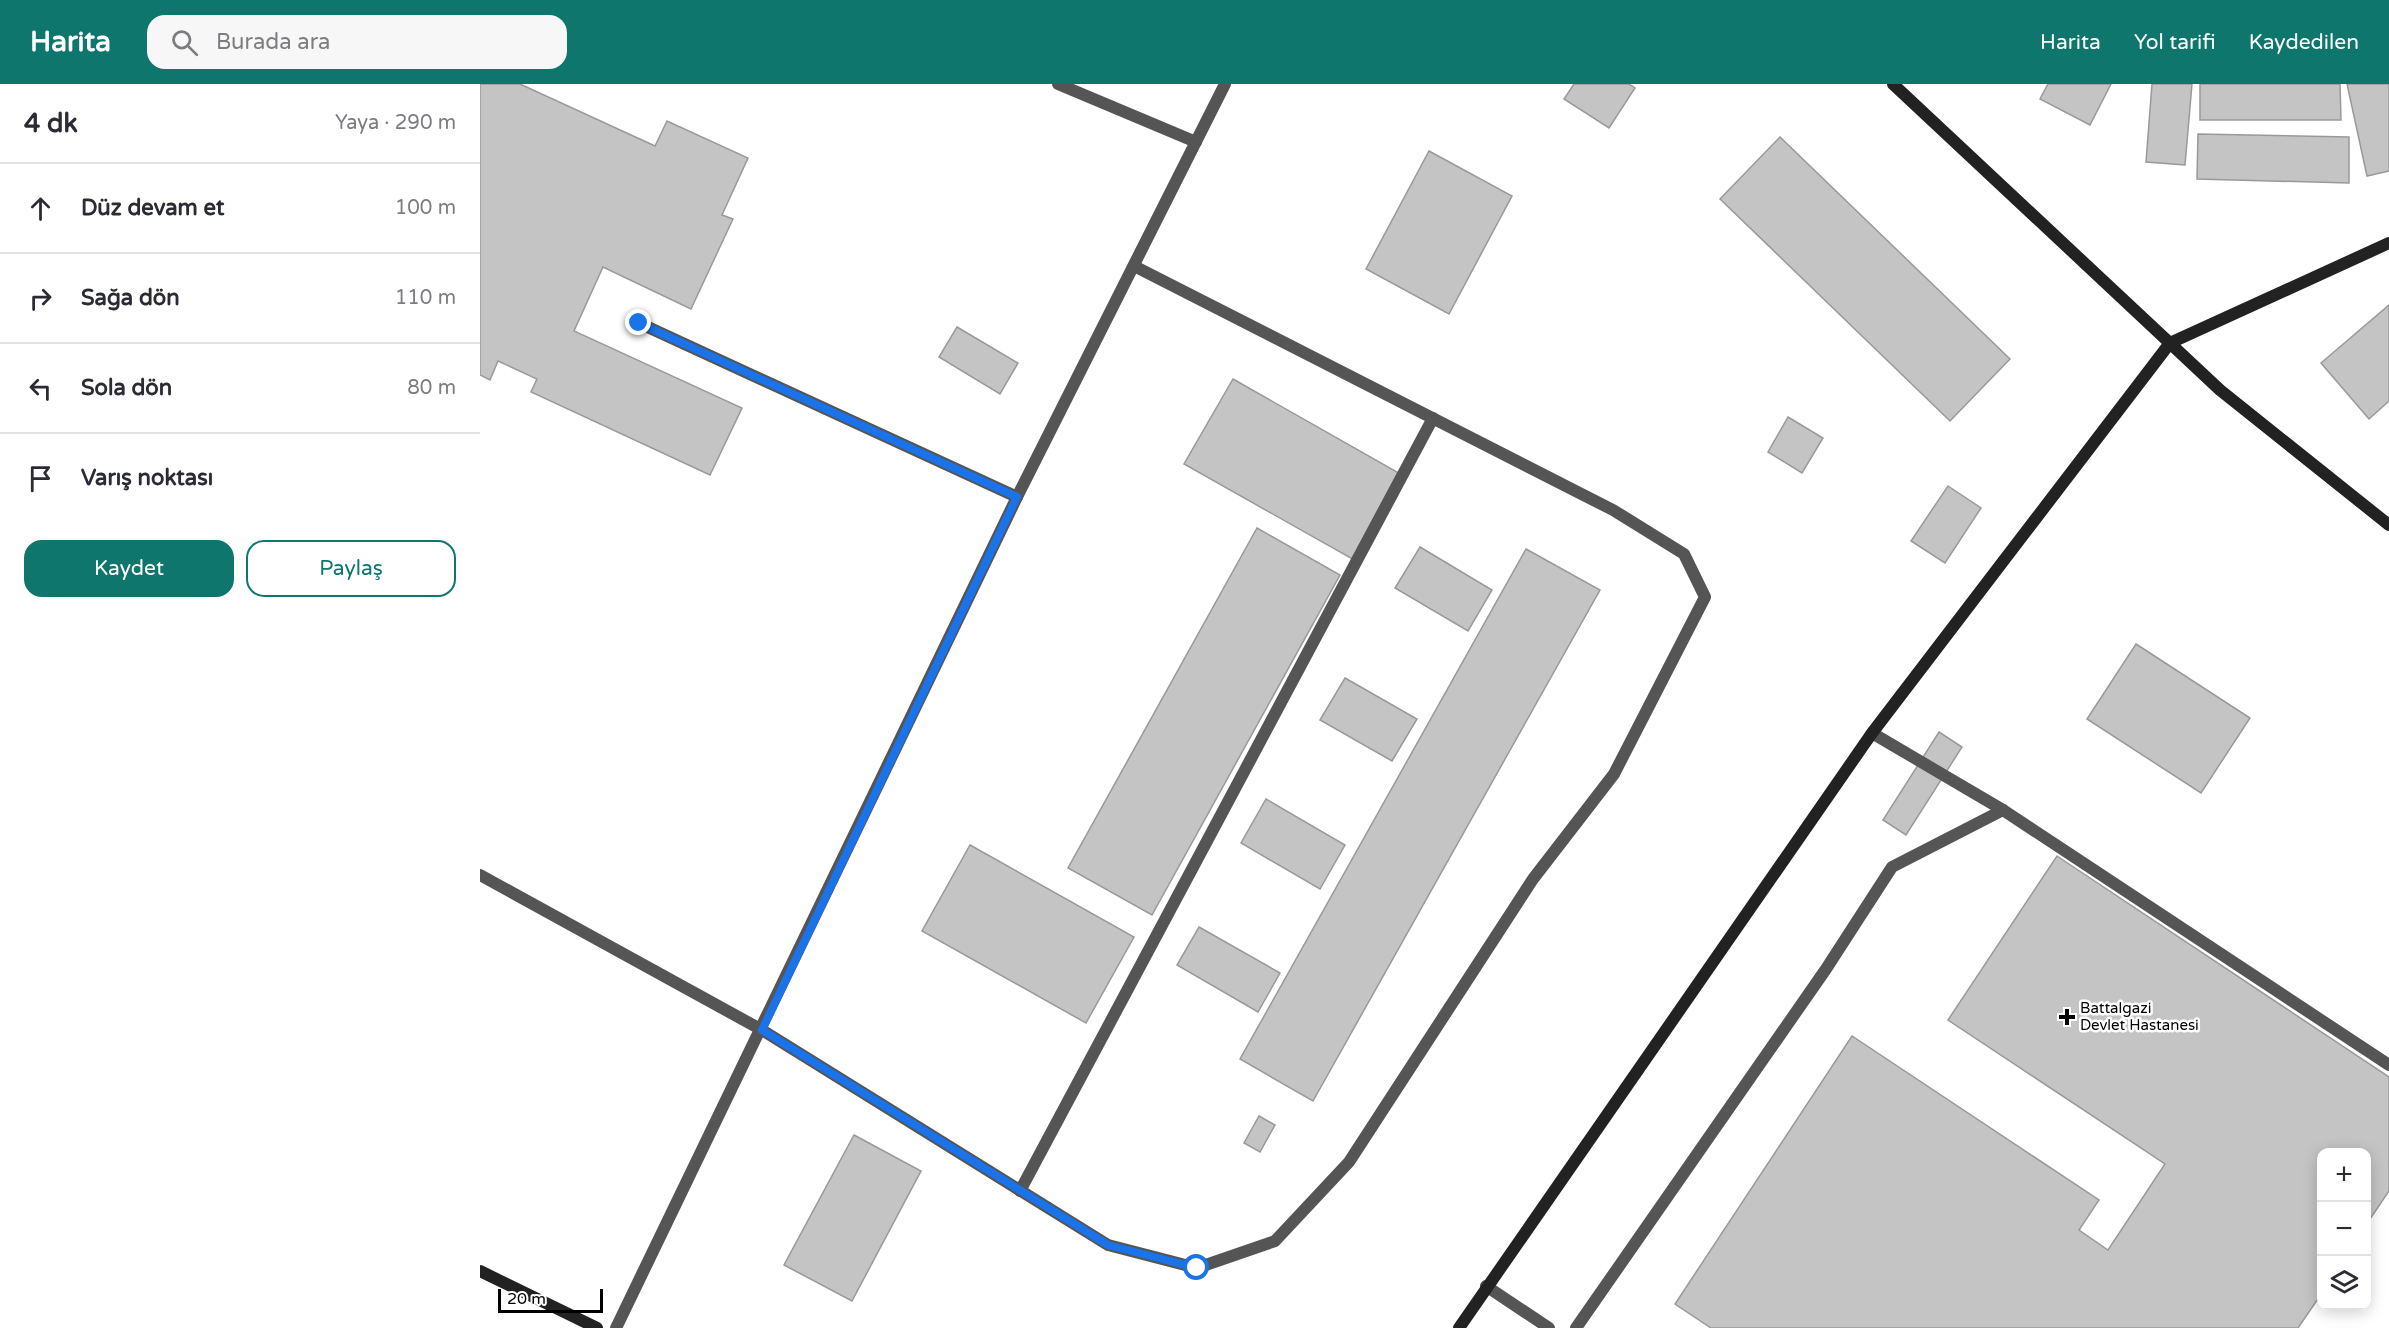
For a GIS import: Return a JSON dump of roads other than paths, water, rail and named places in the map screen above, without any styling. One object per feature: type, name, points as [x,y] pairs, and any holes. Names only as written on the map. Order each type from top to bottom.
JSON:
[{"type":"main road","points":[[1893,84],[2220,390],[2389,525]]},
{"type":"main road","points":[[1459,1328],[1872,733],[2170,343],[2389,243]]},
{"type":"main road","points":[[480,1271],[597,1328]]},
{"type":"street","points":[[1058,84],[1196,142]]},
{"type":"street","points":[[616,1328],[762,1030],[1017,497],[1226,84]]},
{"type":"street","points":[[480,875],[762,1030],[1108,1245],[1197,1268],[1275,1241],[1349,1162],[1533,879],[1614,774],[1705,597],[1684,554],[1613,510],[1134,266]]},
{"type":"street","points":[[639,323],[1017,497]]},
{"type":"street","points":[[1020,1191],[1433,418]]},
{"type":"street","points":[[1872,733],[2003,810],[2389,1065]]},
{"type":"street","points":[[1576,1328],[1826,969],[1892,867],[2003,810]]},
{"type":"street","points":[[1486,1286],[1549,1328]]},
{"type":"place","name":"Battalgazi Devlet Hastanesi","points":[[2067,1017]]}]
